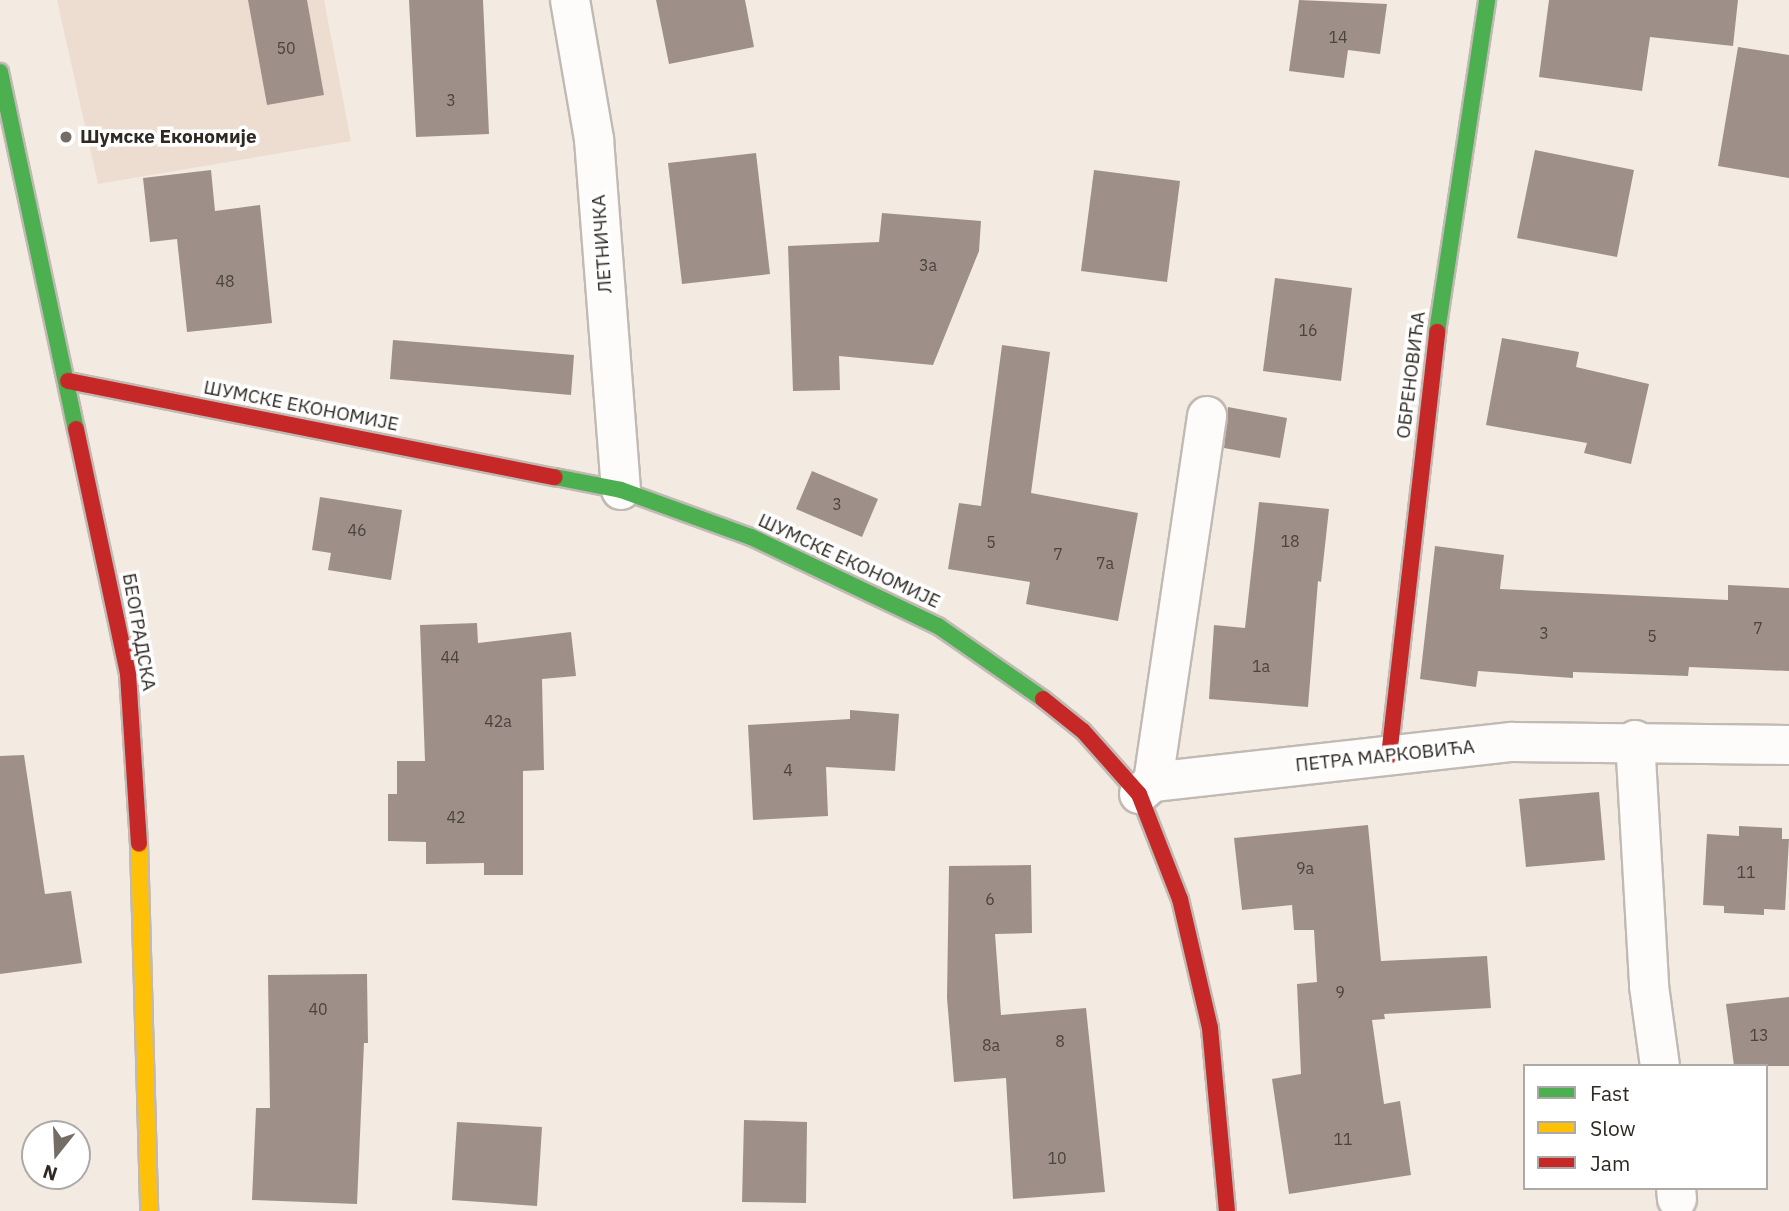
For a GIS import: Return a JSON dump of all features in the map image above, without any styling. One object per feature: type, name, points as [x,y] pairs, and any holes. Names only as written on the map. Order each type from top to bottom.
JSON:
[{"type":"street","name":"ЛЕТНИЧКА","points":[[570,0],[594,139],[621,490]]},
{"type":"street","name":"ОБРЕНОВИЋА","points":[[1389,756],[1435,348],[1487,0]]},
{"type":"street","name":"БЕОГРАДСКА","points":[[0,72],[68,381],[128,674],[145,928],[149,1211]]},
{"type":"street","name":"ШУМСКЕ ЕКОНОМИЈЕ","points":[[68,381],[621,490],[751,537],[938,626],[1014,675],[1146,788],[1180,899],[1210,1028],[1227,1211]]},
{"type":"street","points":[[1146,788],[1207,416]]},
{"type":"street","name":"ПЕТРА МАРКОВИЋА","points":[[1146,788],[1513,742],[1635,740],[1789,745]]},
{"type":"street","points":[[1635,740],[1649,986],[1660,1064]]},
{"type":"shaded area","points":[[57,0],[324,0],[351,141],[98,184]]},
{"type":"building","points":[[248,0],[307,0],[324,95],[267,105]]},
{"type":"building","points":[[409,0],[483,0],[489,134],[416,137]]},
{"type":"building","points":[[656,0],[745,0],[754,47],[669,64]]},
{"type":"building","points":[[1299,0],[1387,4],[1380,54],[1348,50],[1344,78],[1289,71]]},
{"type":"building","points":[[1549,0],[1738,0],[1733,46],[1650,37],[1642,91],[1539,77]]},
{"type":"building","points":[[1738,47],[1789,55],[1789,178],[1718,166]]},
{"type":"building","points":[[1535,150],[1634,170],[1617,257],[1517,238]]},
{"type":"building","points":[[756,153],[770,274],[682,284],[668,163]]},
{"type":"building","points":[[211,170],[215,211],[260,205],[272,323],[187,332],[177,239],[150,242],[143,178]]},
{"type":"building","points":[[1094,170],[1180,181],[1167,282],[1081,271]]},
{"type":"building","points":[[882,213],[981,221],[979,251],[933,365],[839,356],[840,390],[793,391],[788,246],[879,242]]},
{"type":"building","points":[[1275,278],[1352,288],[1341,381],[1263,371]]},
{"type":"building","points":[[1502,338],[1579,352],[1576,367],[1649,384],[1631,464],[1584,453],[1587,443],[1486,425]]},
{"type":"building","points":[[393,340],[574,355],[571,395],[390,379]]},
{"type":"building","points":[[1002,345],[1050,352],[1031,493],[1138,513],[1118,621],[1026,604],[1030,582],[948,569],[959,503],[981,506]]},
{"type":"building","points":[[1228,407],[1287,418],[1280,458],[1224,448]]},
{"type":"building","points":[[812,471],[878,499],[862,537],[796,509]]},
{"type":"building","points":[[320,497],[402,510],[391,580],[328,570],[331,553],[312,550]]},
{"type":"building","points":[[1259,502],[1329,509],[1321,582],[1318,581],[1308,707],[1209,699],[1214,625],[1245,628]]},
{"type":"building","points":[[1435,546],[1504,555],[1500,589],[1728,600],[1728,585],[1789,588],[1789,671],[1689,667],[1688,676],[1573,672],[1573,678],[1478,671],[1476,687],[1420,679]]},
{"type":"building","points":[[477,623],[478,643],[571,632],[576,676],[542,679],[544,770],[523,771],[523,875],[484,875],[484,863],[426,864],[426,842],[388,841],[388,794],[397,794],[397,761],[425,761],[420,625]]},
{"type":"building","points":[[850,710],[899,714],[895,771],[826,767],[828,816],[753,820],[748,725],[850,719]]},
{"type":"building","points":[[24,755],[45,894],[71,891],[82,963],[0,974],[0,756]]},
{"type":"building","points":[[1599,792],[1605,860],[1526,867],[1519,799]]},
{"type":"building","points":[[1368,825],[1381,961],[1487,956],[1491,1008],[1384,1014],[1385,1019],[1372,1020],[1384,1104],[1400,1101],[1411,1175],[1289,1194],[1272,1079],[1301,1074],[1297,984],[1317,982],[1314,930],[1294,930],[1292,905],[1242,910],[1234,838]]},
{"type":"building","points":[[1739,826],[1782,828],[1782,839],[1789,839],[1785,910],[1764,909],[1764,915],[1724,913],[1724,906],[1703,905],[1707,834],[1739,836]]},
{"type":"building","points":[[1031,865],[1032,933],[995,934],[1001,1015],[1086,1008],[1105,1192],[1013,1199],[1006,1078],[954,1082],[947,998],[949,866]]},
{"type":"building","points":[[367,974],[368,1043],[364,1043],[357,1204],[252,1200],[256,1108],[270,1108],[268,975]]},
{"type":"building","points":[[1789,997],[1789,1066],[1734,1064],[1726,1004]]},
{"type":"building","points":[[744,1120],[807,1122],[806,1203],[742,1202]]},
{"type":"building","points":[[457,1122],[542,1127],[537,1206],[452,1200]]},
{"type":"traffic: fast","points":[[1437,332],[1487,0]]},
{"type":"traffic: fast","points":[[0,72],[76,429]]},
{"type":"traffic: fast","points":[[555,477],[621,490],[751,537],[938,626],[1043,699]]},
{"type":"traffic: slow","points":[[139,844],[149,1211]]},
{"type":"traffic: jam","points":[[1389,756],[1437,332]]},
{"type":"traffic: jam","points":[[68,381],[555,477]]},
{"type":"traffic: jam","points":[[76,429],[128,674],[139,844]]},
{"type":"traffic: jam","points":[[1043,699],[1083,731],[1139,794],[1180,899],[1210,1028],[1227,1211]]},
{"type":"place","name":"Шумске Економије","points":[[66,137]]}]
